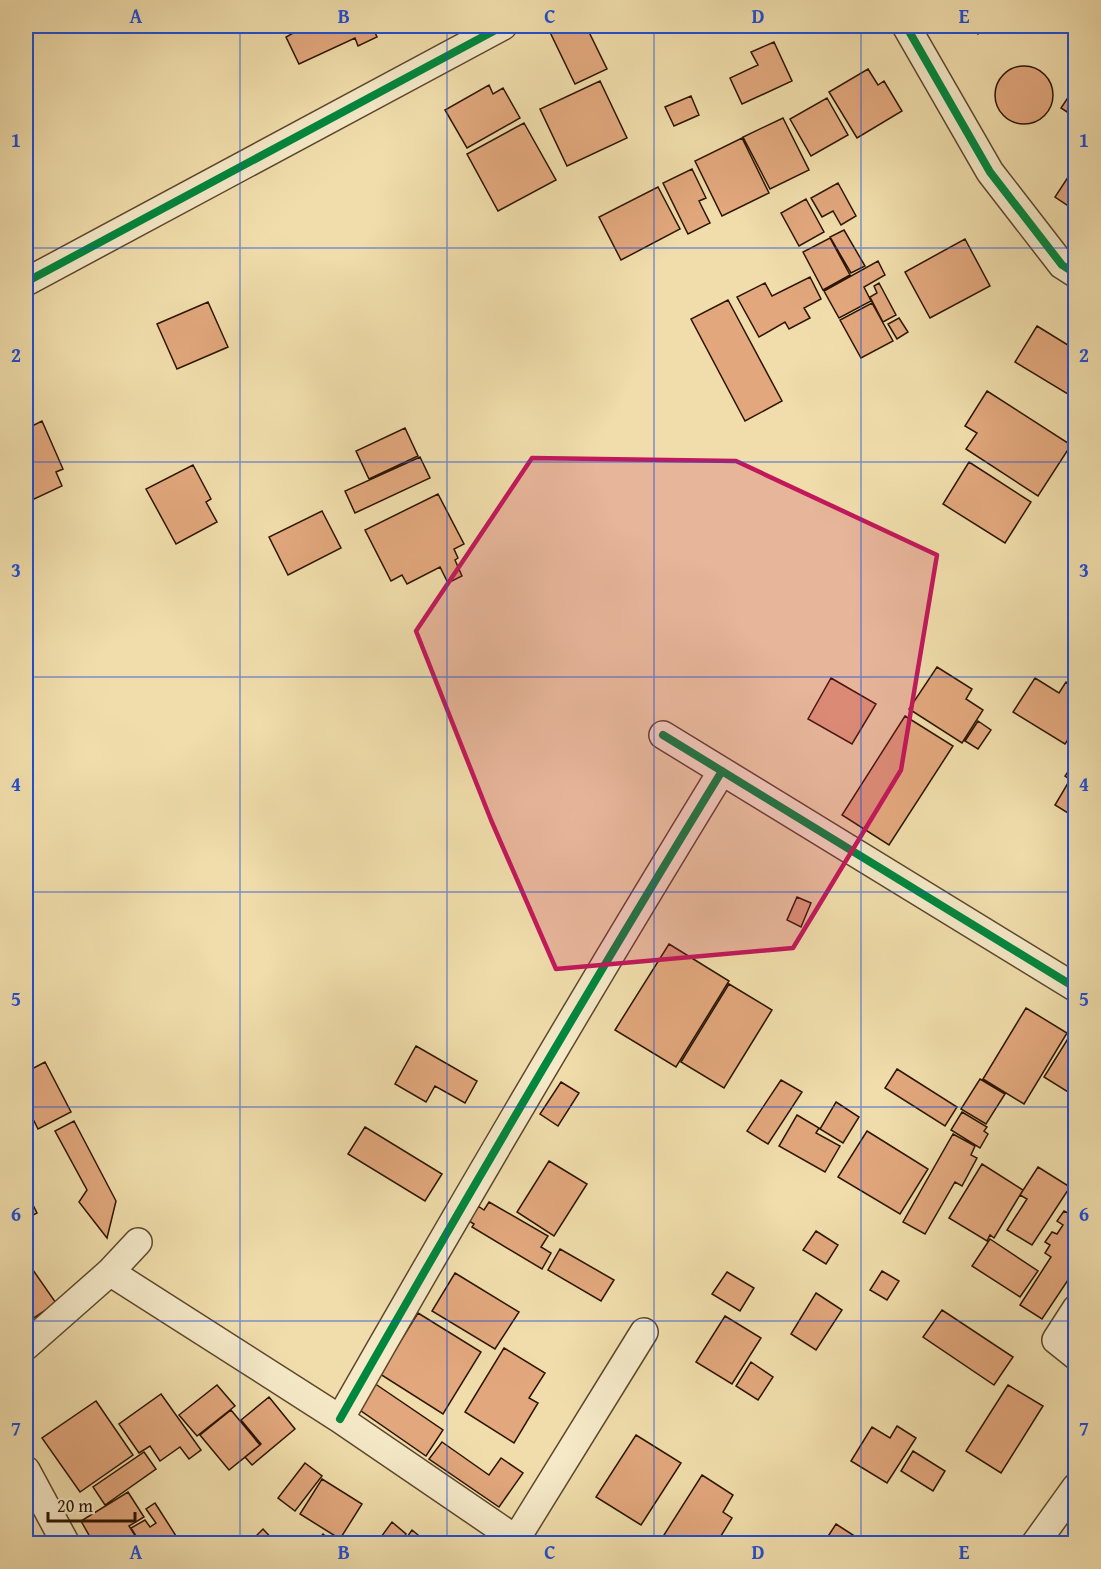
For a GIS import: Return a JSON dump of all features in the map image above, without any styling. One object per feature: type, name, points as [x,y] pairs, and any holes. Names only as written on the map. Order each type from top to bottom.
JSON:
[{"type":"street","points":[[26,282],[503,26]]},
{"type":"street","points":[[906,26],[990,172],[1062,265],[1076,274]]},
{"type":"street","points":[[663,735],[1076,988]]},
{"type":"street","points":[[340,1419],[416,1285],[722,771]]},
{"type":"street","points":[[26,1346],[110,1272],[138,1242]]},
{"type":"street","points":[[110,1272],[340,1419],[519,1541],[644,1332]]},
{"type":"street","points":[[1076,1309],[1056,1340],[1076,1356]]},
{"type":"street","points":[[26,1470],[66,1544]]},
{"type":"street","points":[[1035,1544],[1076,1487]]},
{"type":"highlighted area","points":[[532,458],[736,461],[937,555],[901,770],[793,948],[556,969],[491,820],[416,631]]},
{"type":"building","points":[[295,26],[372,26],[377,37],[358,46],[355,38],[299,64],[286,37],[297,31]]},
{"type":"building","points":[[547,26],[586,26],[607,69],[575,84]]},
{"type":"building","points":[[965,26],[983,26],[978,34]]},
{"type":"building","points":[[774,42],[792,81],[742,104],[730,78],[758,65],[751,52]]},
{"type":"building","points":[[1018,66],[1030,66],[1045,74],[1053,89],[1053,101],[1045,116],[1030,124],[1018,124],[1003,116],[995,101],[995,89],[1003,74]]},
{"type":"building","points":[[868,69],[878,85],[884,81],[902,111],[857,138],[829,92]]},
{"type":"building","points":[[600,81],[627,138],[567,166],[540,109]]},
{"type":"building","points":[[489,85],[493,94],[503,88],[520,118],[467,148],[445,110]]},
{"type":"building","points":[[1075,87],[1076,133],[1068,128],[1075,117],[1061,108]]},
{"type":"building","points":[[691,96],[699,115],[674,126],[665,107]]},
{"type":"building","points":[[827,98],[848,135],[811,156],[790,119]]},
{"type":"building","points":[[783,118],[809,170],[770,189],[743,137]]},
{"type":"building","points":[[524,123],[556,180],[498,211],[467,154]]},
{"type":"building","points":[[742,138],[769,193],[722,216],[695,161]]},
{"type":"building","points":[[1076,165],[1076,211],[1055,197]]},
{"type":"building","points":[[692,169],[706,198],[699,201],[710,223],[688,234],[663,183]]},
{"type":"building","points":[[838,183],[856,216],[841,225],[833,211],[822,217],[811,198]]},
{"type":"building","points":[[658,187],[680,229],[621,260],[599,217]]},
{"type":"building","points":[[806,199],[824,232],[799,246],[781,213]]},
{"type":"building","points":[[844,230],[865,266],[851,273],[830,237]]},
{"type":"building","points":[[830,238],[850,275],[823,290],[803,252]]},
{"type":"building","points":[[965,239],[990,286],[930,318],[905,272]]},
{"type":"building","points":[[878,261],[885,275],[864,287],[871,301],[839,318],[824,291]]},
{"type":"building","points":[[810,277],[821,299],[804,308],[810,318],[789,329],[785,322],[759,337],[737,297],[765,283],[772,296]]},
{"type":"building","points":[[879,283],[896,315],[883,322],[870,297],[877,293],[874,286]]},
{"type":"building","points":[[728,300],[782,401],[745,421],[691,319]]},
{"type":"building","points":[[208,302],[228,347],[177,369],[157,324]]},
{"type":"building","points":[[872,303],[893,341],[861,358],[840,320]]},
{"type":"building","points":[[899,318],[908,332],[897,339],[888,324]]},
{"type":"building","points":[[1037,326],[1076,350],[1076,399],[1015,362]]},
{"type":"building","points":[[987,391],[1071,445],[1038,496],[966,449],[977,433],[965,426]]},
{"type":"building","points":[[42,421],[63,469],[56,472],[62,486],[32,500],[26,485],[26,429]]},
{"type":"building","points":[[405,428],[418,456],[369,479],[356,451]]},
{"type":"building","points":[[420,457],[430,478],[355,513],[345,491]]},
{"type":"building","points":[[969,462],[1031,502],[1005,543],[943,504]]},
{"type":"building","points":[[193,465],[211,499],[206,502],[217,522],[176,544],[146,489]]},
{"type":"building","points":[[438,494],[464,544],[454,549],[458,558],[455,560],[462,576],[448,583],[440,567],[407,584],[402,575],[391,581],[365,530]]},
{"type":"building","points":[[322,511],[341,548],[288,575],[269,537]]},
{"type":"building","points":[[937,667],[972,689],[966,699],[983,710],[962,743],[909,709]]},
{"type":"building","points":[[831,678],[876,704],[852,744],[808,719]]},
{"type":"building","points":[[1035,678],[1059,693],[1066,682],[1076,689],[1076,728],[1065,744],[1013,712]]},
{"type":"building","points":[[905,716],[953,746],[889,845],[842,815]]},
{"type":"building","points":[[978,721],[991,730],[978,749],[965,741]]},
{"type":"building","points":[[1076,760],[1076,784],[1065,776]]},
{"type":"building","points":[[1068,783],[1076,788],[1076,818],[1055,805]]},
{"type":"building","points":[[797,897],[811,903],[801,927],[787,920]]},
{"type":"building","points":[[669,944],[729,981],[676,1067],[615,1030]]},
{"type":"building","points":[[729,984],[772,1010],[724,1088],[681,1062]]},
{"type":"building","points":[[1026,1008],[1067,1033],[1024,1104],[983,1079]]},
{"type":"building","points":[[1069,1037],[1076,1041],[1076,1097],[1044,1077]]},
{"type":"building","points":[[416,1046],[477,1081],[465,1103],[435,1086],[426,1102],[395,1084]]},
{"type":"building","points":[[45,1062],[71,1112],[38,1129],[26,1105],[26,1072]]},
{"type":"building","points":[[897,1069],[957,1107],[945,1126],[885,1088]]},
{"type":"building","points":[[980,1079],[1005,1094],[986,1124],[961,1109]]},
{"type":"building","points":[[781,1080],[802,1092],[768,1144],[747,1131]]},
{"type":"building","points":[[561,1082],[579,1093],[558,1126],[540,1114]]},
{"type":"building","points":[[836,1102],[859,1117],[843,1143],[820,1129]]},
{"type":"building","points":[[962,1112],[987,1127],[984,1131],[988,1134],[980,1148],[951,1130]]},
{"type":"building","points":[[797,1115],[819,1128],[816,1133],[840,1146],[825,1172],[779,1146]]},
{"type":"building","points":[[74,1121],[116,1201],[107,1238],[79,1202],[87,1190],[55,1131]]},
{"type":"building","points":[[365,1127],[442,1174],[425,1201],[348,1154]]},
{"type":"building","points":[[867,1131],[928,1169],[900,1214],[838,1177]]},
{"type":"building","points":[[953,1134],[975,1146],[971,1155],[977,1158],[962,1186],[955,1182],[925,1234],[903,1222]]},
{"type":"building","points":[[549,1161],[587,1184],[554,1236],[517,1212]]},
{"type":"building","points":[[982,1164],[1023,1190],[994,1238],[990,1235],[987,1241],[949,1218]]},
{"type":"building","points":[[1038,1167],[1070,1187],[1032,1245],[1007,1230],[1027,1199],[1020,1195]]},
{"type":"building","points":[[26,1191],[37,1213],[26,1219]]},
{"type":"building","points":[[1074,1194],[1076,1195],[1076,1268],[1042,1319],[1020,1305],[1051,1257],[1045,1253],[1050,1245],[1045,1242],[1052,1232],[1057,1234],[1063,1225],[1057,1221],[1064,1211],[1070,1214],[1074,1207],[1068,1203]]},
{"type":"building","points":[[489,1202],[548,1236],[541,1247],[551,1253],[542,1269],[472,1227],[474,1224],[469,1221],[478,1206],[484,1210]]},
{"type":"building","points":[[816,1231],[838,1245],[826,1264],[803,1250]]},
{"type":"building","points":[[990,1239],[1038,1271],[1020,1297],[972,1266]]},
{"type":"building","points":[[560,1249],[614,1280],[601,1301],[548,1270]]},
{"type":"building","points":[[26,1260],[56,1303],[26,1323]]},
{"type":"building","points":[[882,1271],[899,1281],[887,1300],[870,1290]]},
{"type":"building","points":[[727,1272],[754,1288],[740,1311],[712,1294]]},
{"type":"building","points":[[455,1273],[519,1312],[495,1349],[432,1311]]},
{"type":"building","points":[[816,1293],[842,1310],[816,1350],[791,1334]]},
{"type":"building","points":[[942,1310],[1013,1357],[994,1385],[923,1337]]},
{"type":"building","points":[[418,1313],[481,1352],[443,1414],[380,1374]]},
{"type":"building","points":[[725,1316],[761,1338],[732,1384],[696,1362]]},
{"type":"building","points":[[504,1348],[545,1373],[529,1398],[538,1403],[514,1443],[465,1412]]},
{"type":"building","points":[[751,1362],[773,1377],[758,1400],[736,1386]]},
{"type":"building","points":[[371,1381],[443,1430],[426,1456],[354,1406]]},
{"type":"building","points":[[217,1385],[235,1406],[197,1436],[179,1415]]},
{"type":"building","points":[[1008,1385],[1043,1406],[1001,1473],[966,1451]]},
{"type":"building","points":[[161,1394],[201,1450],[189,1459],[180,1447],[160,1461],[150,1446],[139,1453],[119,1424]]},
{"type":"building","points":[[269,1397],[295,1429],[252,1465],[245,1457],[261,1444],[241,1420]]},
{"type":"building","points":[[96,1401],[133,1455],[80,1492],[42,1438]]},
{"type":"building","points":[[231,1410],[260,1445],[229,1470],[200,1435]]},
{"type":"building","points":[[897,1426],[916,1438],[887,1483],[851,1461],[872,1427],[890,1438]]},
{"type":"building","points":[[636,1435],[681,1463],[641,1525],[596,1497]]},
{"type":"building","points":[[442,1442],[489,1475],[501,1458],[523,1473],[499,1507],[429,1459]]},
{"type":"building","points":[[913,1451],[945,1471],[933,1491],[901,1471]]},
{"type":"building","points":[[144,1452],[156,1469],[105,1505],[93,1487]]},
{"type":"building","points":[[305,1463],[322,1476],[295,1511],[278,1498]]},
{"type":"building","points":[[702,1475],[733,1495],[723,1512],[732,1518],[716,1544],[677,1544],[664,1535]]},
{"type":"building","points":[[322,1479],[362,1504],[340,1539],[300,1514]]},
{"type":"building","points":[[128,1492],[144,1517],[129,1526],[136,1537],[126,1544],[94,1544],[81,1521]]},
{"type":"building","points":[[155,1503],[178,1539],[172,1544],[141,1544],[131,1528],[145,1520],[150,1527],[156,1523],[146,1509]]},
{"type":"building","points":[[392,1522],[406,1534],[399,1544],[376,1544]]},
{"type":"building","points":[[836,1524],[867,1544],[823,1544]]},
{"type":"building","points":[[263,1529],[277,1544],[248,1544]]},
{"type":"building","points":[[412,1530],[429,1544],[402,1544]]},
{"type":"building","points":[[323,1534],[335,1544],[315,1544]]},
{"type":"cycle path","points":[[26,282],[503,26]]},
{"type":"cycle path","points":[[906,26],[990,172],[1062,265],[1076,274]]},
{"type":"cycle path","points":[[663,735],[1076,988]]},
{"type":"cycle path","points":[[340,1419],[528,1094],[722,771]]}]
